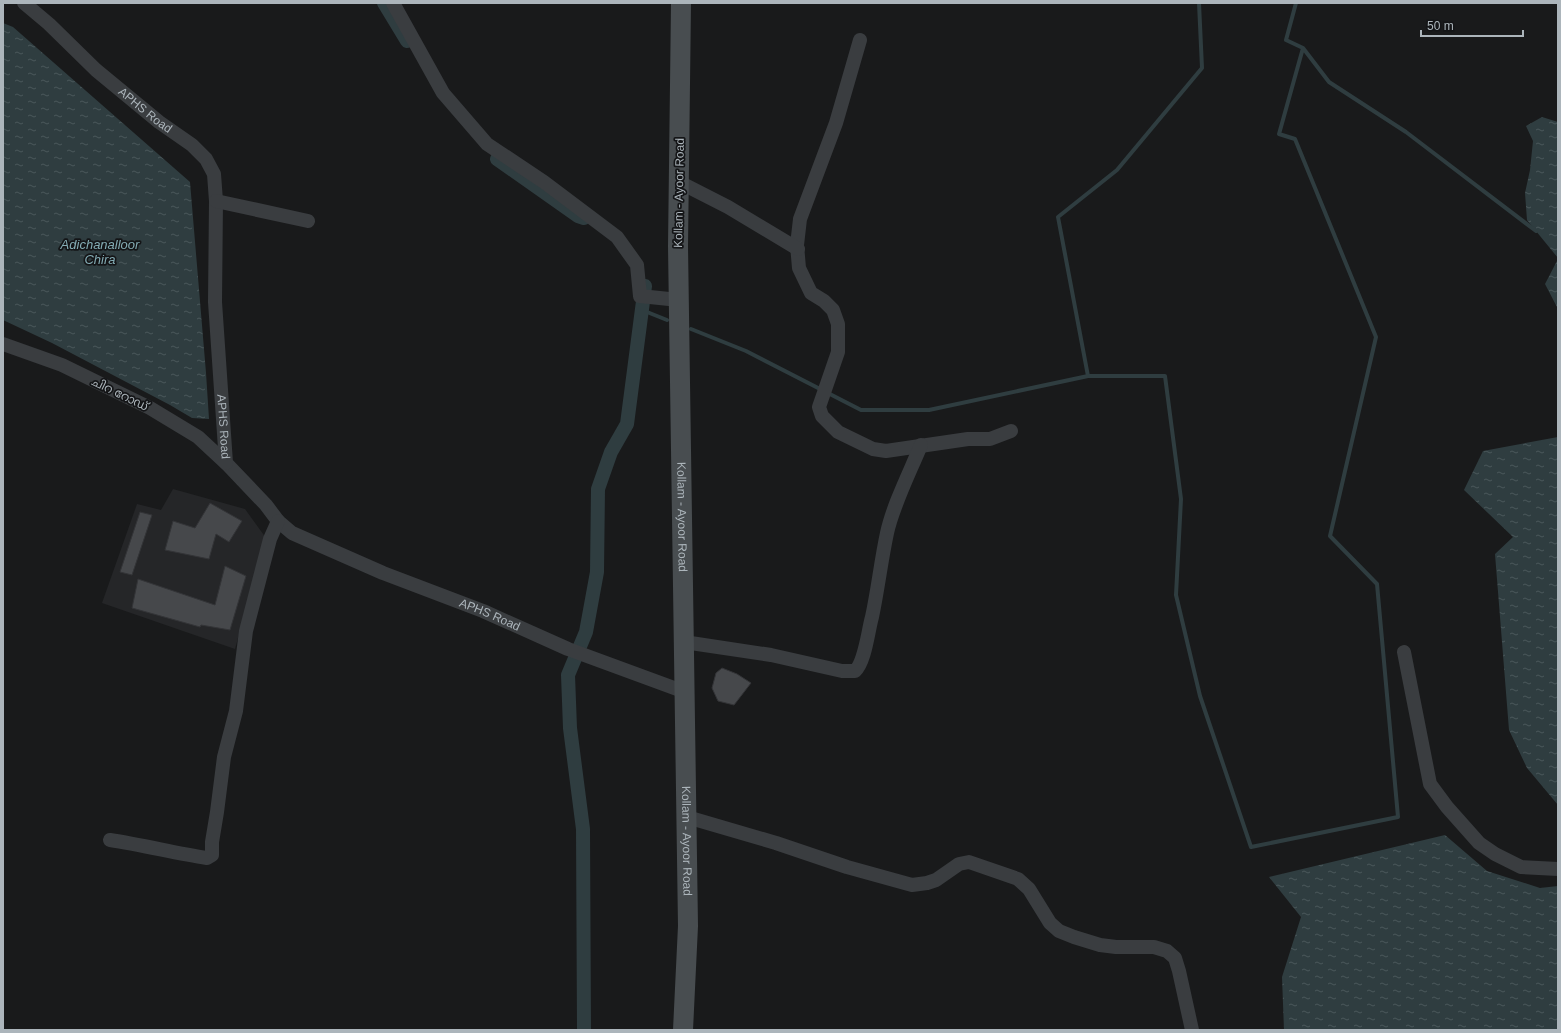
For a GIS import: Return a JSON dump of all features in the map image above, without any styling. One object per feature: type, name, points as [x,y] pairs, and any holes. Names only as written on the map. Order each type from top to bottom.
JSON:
[{"type":"main road","name":"Kollam - Ayoor Road","points":[[681,3],[679,300],[688,926],[683,1030]]},
{"type":"street","name":"APHS Road","points":[[24,3],[49,24],[96,70],[159,122],[192,145],[206,159],[214,174],[216,201],[215,302],[226,463],[266,505],[278,521],[292,534],[384,573],[483,611],[583,655],[685,692]]},
{"type":"street","points":[[393,3],[444,93],[486,144],[544,182],[617,237],[637,265],[640,296],[679,300]]},
{"type":"street","points":[[860,40],[836,123],[800,219],[798,250],[800,268],[811,293],[824,301],[832,310],[838,324],[838,352],[819,407],[822,416],[838,432],[873,449],[886,451],[968,439],[990,439],[1011,431]]},
{"type":"street","points":[[679,182],[728,207],[798,250]]},
{"type":"street","points":[[216,201],[308,221]]},
{"type":"street","name":"ചിറ റോഡ്","points":[[3,344],[62,365],[150,408],[198,437],[226,463]]},
{"type":"street","points":[[684,642],[771,655],[842,672],[855,671],[859,668],[871,621],[887,532],[921,445]]},
{"type":"street","points":[[110,840],[187,855],[208,858],[212,855],[212,842],[224,757],[236,711],[246,631],[270,540],[278,521]]},
{"type":"street","points":[[1404,652],[1430,784],[1447,807],[1479,843],[1495,854],[1521,867],[1558,870]]},
{"type":"street","points":[[687,818],[776,843],[847,867],[912,886],[936,880],[959,864],[969,862],[1018,878],[1029,889],[1050,923],[1060,931],[1100,945],[1116,947],[1154,947],[1167,951],[1175,958],[1192,1030]]},
{"type":"shaded area","points":[[173,489],[245,509],[266,538],[235,649],[102,603],[137,504],[161,510]]},
{"type":"water","name":"Adichanalloor Chira","points":[[3,23],[13,27],[190,182],[209,419],[192,418],[52,343],[3,320]]},
{"type":"water","points":[[1542,117],[1558,122],[1558,258],[1527,220],[1525,193],[1530,170],[1533,141],[1526,126]]},
{"type":"water","points":[[1558,259],[1558,309],[1545,284]]},
{"type":"water","points":[[1558,437],[1558,805],[1527,768],[1509,730],[1495,554],[1513,537],[1464,490],[1483,451]]},
{"type":"water","points":[[1445,835],[1487,871],[1540,888],[1558,886],[1558,1030],[1284,1030],[1282,977],[1301,917],[1269,877]]},
{"type":"building","points":[[210,503],[242,521],[229,542],[216,534],[209,559],[165,550],[173,521],[195,528]]},
{"type":"building","points":[[140,512],[152,515],[132,575],[120,572]]},
{"type":"building","points":[[225,566],[246,576],[230,630],[201,625],[200,627],[132,608],[138,579],[215,605]]},
{"type":"building","points":[[722,668],[737,674],[751,683],[734,705],[718,701],[712,688],[716,673]]},
{"type":"waterway","points":[[384,3],[407,41]]},
{"type":"waterway","points":[[1088,376],[1058,217],[1117,170],[1202,68],[1199,3]]},
{"type":"waterway","points":[[691,329],[746,351],[861,410],[929,410],[1088,376],[1165,376],[1181,499],[1176,595],[1200,696],[1251,847],[1398,817],[1377,584],[1330,536],[1376,337],[1295,139],[1279,134],[1303,48],[1286,40],[1296,3]]},
{"type":"waterway","points":[[1303,48],[1329,82],[1406,132],[1536,231]]},
{"type":"waterway","points":[[497,159],[578,216],[584,218]]},
{"type":"waterway","points":[[584,1030],[583,829],[570,728],[568,675],[586,632],[597,572],[598,489],[611,452],[627,424],[645,286]]},
{"type":"waterway","points":[[642,310],[667,320]]}]
